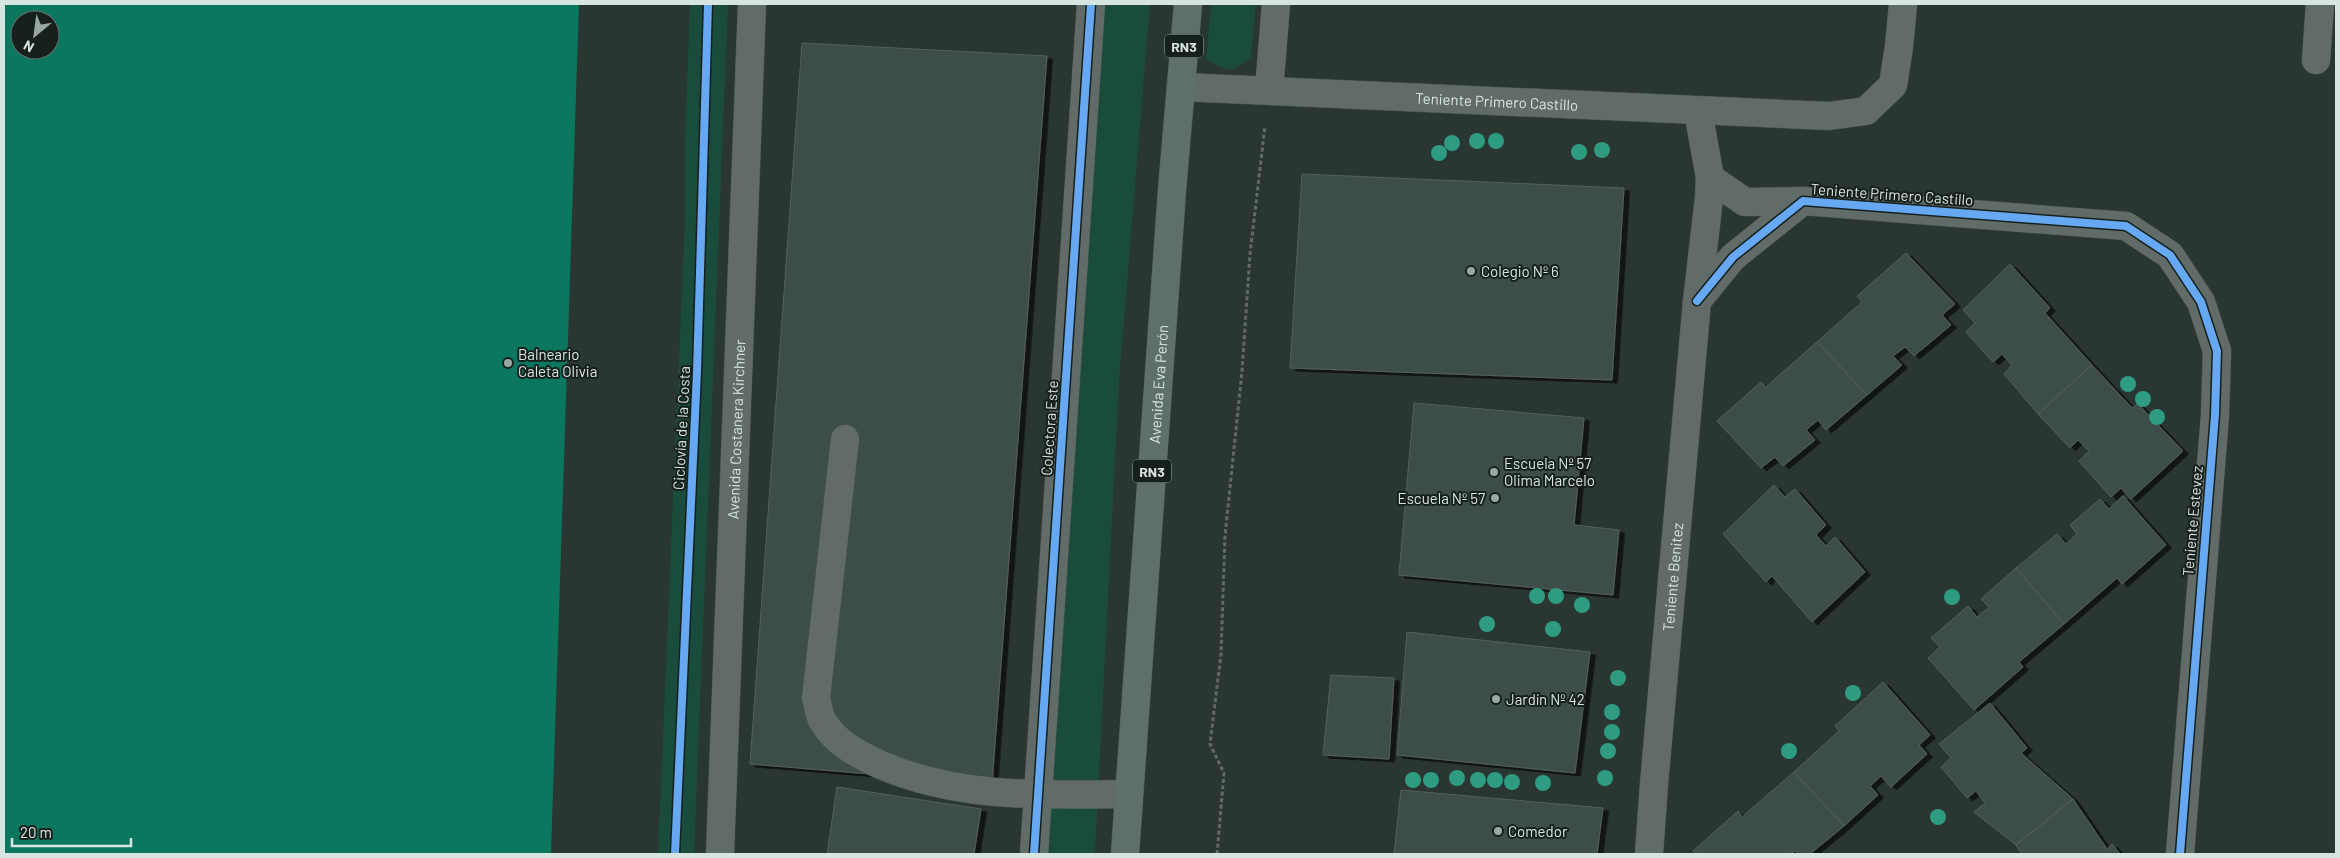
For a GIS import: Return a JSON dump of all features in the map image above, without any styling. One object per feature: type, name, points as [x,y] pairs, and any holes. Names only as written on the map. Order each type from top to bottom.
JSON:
[{"type":"highway","name":"Avenida Eva Perón","points":[[1125,854],[1180,88],[1188,4]]},
{"type":"street","name":"Avenida Costanera Kirchner","points":[[720,854],[752,4]]},
{"type":"street","name":"Colectora Este","points":[[1034,854],[1091,4]]},
{"type":"street","points":[[1269,90],[1276,4]]},
{"type":"street","name":"Teniente Primero Castillo","points":[[1180,88],[1269,90],[1829,116],[1866,111],[1893,85],[1900,47],[1903,4]]},
{"type":"street","points":[[2316,60],[2320,4]]},
{"type":"street","name":"Teniente Benitez","points":[[1649,854],[1697,301],[1710,178],[1698,111]]},
{"type":"street","points":[[1710,178],[1745,202],[1803,201]]},
{"type":"street","name":"Teniente Primero Castillo","points":[[1697,301],[1733,257],[1803,201],[2126,226]]},
{"type":"street","name":"Teniente Estevez","points":[[2126,226],[2170,255],[2201,302],[2217,351],[2215,415],[2180,854]]},
{"type":"street","points":[[845,439],[816,698],[822,720],[839,740],[856,754],[893,770],[934,784],[1038,796],[1129,794]]},
{"type":"path","points":[[1217,854],[1224,774],[1210,744],[1221,654],[1225,536],[1242,371],[1250,254],[1269,90]]},
{"type":"shaded area","points":[[4,4],[579,4],[551,854],[4,854]]},
{"type":"shaded area","points":[[690,4],[728,4],[694,854],[658,854],[685,219],[685,135]]},
{"type":"shaded area","points":[[1105,4],[1150,4],[1119,381],[1095,854],[1048,854],[1086,251]]},
{"type":"shaded area","points":[[1211,4],[1256,4],[1251,57],[1239,66],[1229,69],[1224,68],[1206,59]]},
{"type":"building","points":[[802,43],[1047,56],[992,784],[750,764]]},
{"type":"building","points":[[1302,174],[1624,188],[1612,380],[1290,368]]},
{"type":"building","points":[[1906,253],[1955,304],[1942,315],[1951,325],[1914,356],[1905,347],[1893,356],[1902,365],[1867,395],[1817,342],[1862,302],[1857,296]]},
{"type":"building","points":[[2010,264],[2050,308],[2045,313],[2092,365],[2038,414],[2004,374],[2012,365],[2002,354],[1993,362],[1966,332],[1975,323],[1963,310]]},
{"type":"building","points":[[1817,342],[1867,395],[1826,430],[1818,420],[1806,430],[1815,440],[1783,466],[1775,457],[1761,468],[1717,421],[1761,382],[1766,387]]},
{"type":"building","points":[[2092,365],[2132,408],[2138,404],[2183,451],[2131,499],[2121,488],[2111,497],[2079,461],[2089,451],[2078,440],[2070,448],[2038,414]]},
{"type":"building","name":"Escuela Nº 57 Olima Marcelo","points":[[1414,403],[1584,418],[1574,525],[1619,530],[1613,595],[1399,575]]},
{"type":"building","points":[[1774,485],[1785,497],[1795,489],[1826,525],[1816,535],[1826,546],[1835,537],[1865,572],[1812,622],[1772,576],[1766,582],[1723,534]]},
{"type":"building","points":[[2123,496],[2166,545],[2122,584],[2117,578],[2064,624],[2016,568],[2057,534],[2066,544],[2077,534],[2070,525],[2100,499],[2109,509]]},
{"type":"building","points":[[2016,568],[2064,624],[2019,662],[2023,667],[1974,710],[1928,658],[1940,647],[1931,638],[1968,606],[1977,617],[1989,607],[1981,599]]},
{"type":"building","points":[[1407,632],[1590,652],[1575,773],[1397,755]]},
{"type":"building","points":[[1331,675],[1394,678],[1389,759],[1323,755]]},
{"type":"building","points":[[1883,682],[1930,735],[1919,745],[1927,754],[1891,787],[1881,776],[1870,786],[1878,795],[1844,826],[1794,772],[1839,731],[1835,726]]},
{"type":"building","points":[[1990,703],[2027,748],[2021,753],[2073,799],[2016,845],[1974,812],[1985,803],[1976,791],[1967,798],[1941,767],[1951,758],[1939,744]]},
{"type":"building","points":[[1794,772],[1844,826],[1810,854],[1798,854],[1795,851],[1790,854],[1696,854],[1693,851],[1738,811],[1742,817]]},
{"type":"building","points":[[837,787],[981,809],[974,854],[827,854]]},
{"type":"building","name":"Comedor","points":[[1401,790],[1603,808],[1597,854],[1394,854]]},
{"type":"building","points":[[2073,799],[2107,849],[2112,844],[2120,854],[2022,854],[2016,845]]},
{"type":"cycle path","name":"Ciclovía de la Costa","points":[[675,854],[697,372],[708,4]]},
{"type":"cycle path","points":[[1034,854],[1091,4]]},
{"type":"cycle path","points":[[1697,301],[1733,257],[1803,201],[2126,226],[2170,255],[2201,302],[2217,351],[2215,415],[2180,854]]},
{"type":"place","name":"Colegio Nº 6","points":[[1471,271]]},
{"type":"place","name":"Balneario Caleta Olivia","points":[[508,363]]},
{"type":"place","name":"Escuela Nº 57 Olima Marcelo","points":[[1494,472]]},
{"type":"place","name":"Escuela Nº 57","points":[[1495,498]]},
{"type":"place","name":"Jardín Nº 42","points":[[1496,699]]},
{"type":"place","name":"Comedor","points":[[1498,831]]}]
